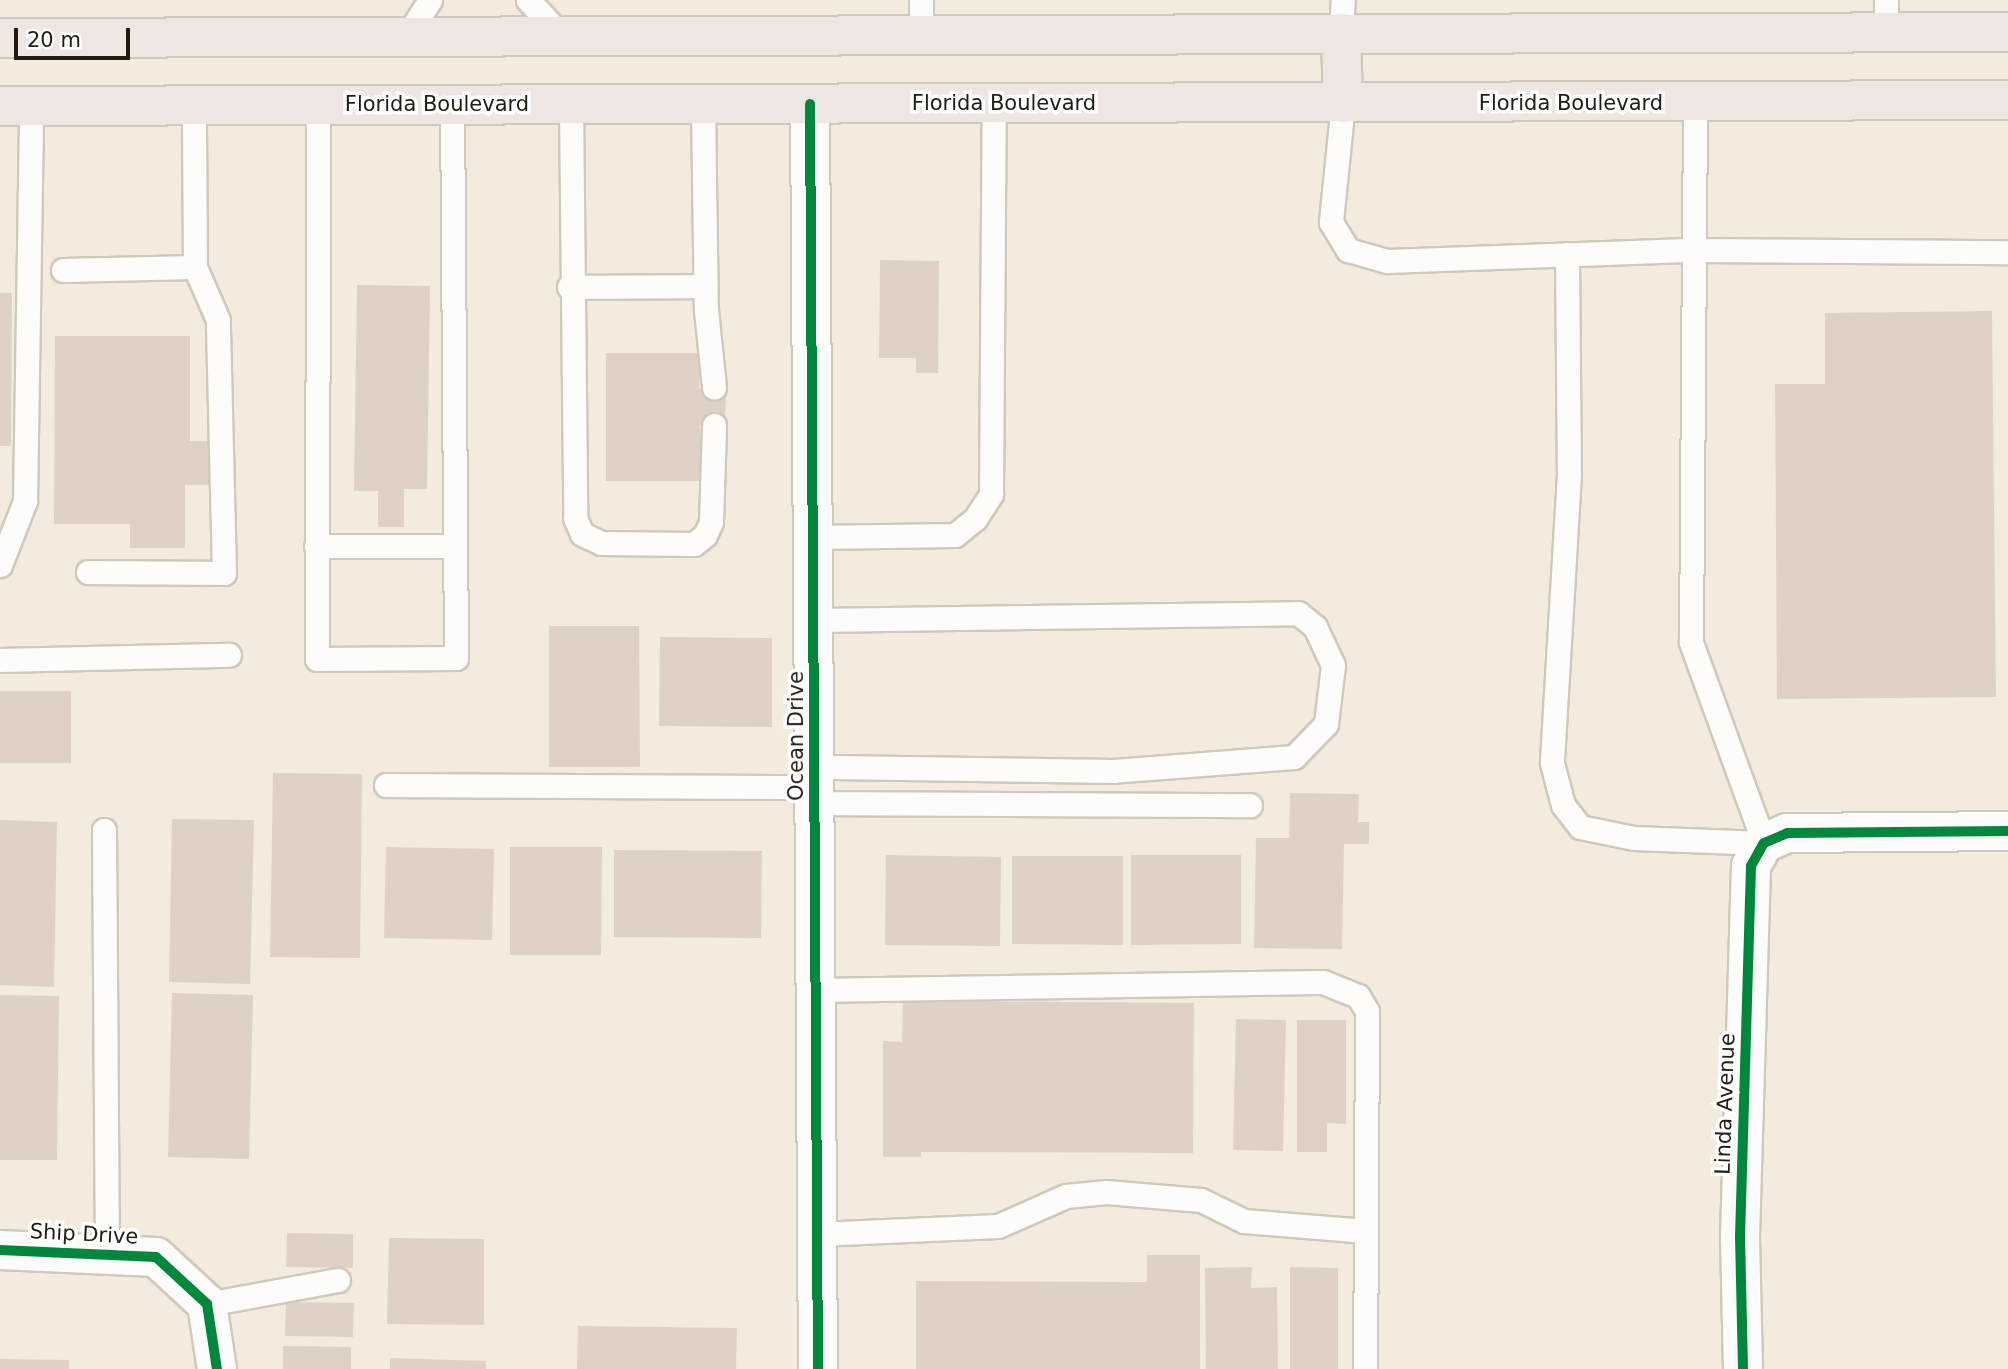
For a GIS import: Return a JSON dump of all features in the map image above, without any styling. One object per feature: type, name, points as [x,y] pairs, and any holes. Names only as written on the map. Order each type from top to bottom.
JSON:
[{"type":"main road","points":[[0,38],[562,36],[921,18],[1886,16],[2008,32]]},
{"type":"main road","points":[[1342,17],[1343,103]]},
{"type":"main road","name":"Florida Boulevard","points":[[16,106],[2008,100]]},
{"type":"street","name":"Ocean Drive","points":[[810,104],[815,537],[818,1369]]},
{"type":"street","points":[[1764,844],[1787,833],[2008,831]]},
{"type":"street","name":"Linda Avenue","points":[[1743,1369],[1740,1237],[1751,866],[1764,844]]},
{"type":"street","name":"Ship Drive","points":[[0,1250],[156,1256],[207,1304]]},
{"type":"street","points":[[207,1304],[217,1369]]},
{"type":"lane","points":[[406,37],[430,0]]},
{"type":"lane","points":[[528,0],[562,36]]},
{"type":"lane","points":[[815,537],[955,535],[975,519],[991,494],[994,103]]},
{"type":"lane","points":[[1343,103],[1331,222],[1348,250],[1387,261],[1694,250],[2008,252]]},
{"type":"lane","points":[[1567,254],[1569,474],[1552,764],[1563,805],[1580,827],[1634,838],[1764,844],[1691,642],[1695,103]]},
{"type":"lane","points":[[318,105],[317,659],[456,659],[452,104]]},
{"type":"lane","points":[[571,104],[569,288],[575,517],[582,534],[601,543],[694,544],[705,535],[711,522],[714,425]]},
{"type":"lane","points":[[703,105],[705,286],[714,388]]},
{"type":"lane","points":[[0,565],[25,501],[16,106]]},
{"type":"lane","points":[[88,572],[224,573],[218,320],[195,267],[194,106]]},
{"type":"lane","points":[[63,270],[195,267]]},
{"type":"lane","points":[[569,288],[705,286]]},
{"type":"lane","points":[[316,546],[455,546]]},
{"type":"lane","points":[[815,620],[1298,613],[1315,627],[1333,665],[1326,724],[1294,757],[1114,771],[816,785]]},
{"type":"lane","points":[[0,660],[229,655]]},
{"type":"lane","points":[[386,785],[816,785],[1251,805]]},
{"type":"lane","points":[[104,830],[107,1254]]},
{"type":"lane","points":[[817,990],[1343,987],[1367,1011],[1365,1369]]},
{"type":"lane","points":[[817,1234],[998,1226],[1066,1196],[1132,1191],[1200,1200],[1244,1221],[1366,1231]]},
{"type":"lane","points":[[207,1304],[338,1280]]},
{"type":"building","points":[[880,260],[939,261],[938,373],[916,373],[916,358],[879,358]]},
{"type":"building","points":[[357,285],[430,286],[427,489],[404,489],[404,527],[378,527],[378,491],[354,491]]},
{"type":"building","points":[[0,293],[12,293],[11,446],[0,446]]},
{"type":"building","points":[[1992,311],[1996,697],[1777,699],[1775,384],[1825,384],[1825,313]]},
{"type":"building","points":[[55,336],[190,336],[190,441],[211,441],[211,485],[185,485],[185,548],[130,548],[130,524],[54,524]]},
{"type":"building","points":[[606,353],[700,353],[699,388],[726,389],[725,425],[700,425],[700,481],[606,481]]},
{"type":"building","points":[[549,626],[639,626],[640,767],[549,767]]},
{"type":"building","points":[[660,637],[772,638],[772,727],[659,726]]},
{"type":"building","points":[[0,691],[71,691],[71,763],[0,763]]},
{"type":"building","points":[[273,773],[362,774],[360,958],[270,957]]},
{"type":"building","points":[[1290,793],[1359,794],[1358,822],[1369,822],[1369,844],[1344,844],[1342,949],[1254,948],[1256,838],[1289,838]]},
{"type":"building","points":[[172,819],[254,820],[250,984],[169,982]]},
{"type":"building","points":[[0,820],[57,822],[54,987],[0,985]]},
{"type":"building","points":[[386,847],[494,849],[492,940],[384,938]]},
{"type":"building","points":[[510,847],[602,847],[601,955],[510,955]]},
{"type":"building","points":[[614,850],[762,851],[761,938],[614,937]]},
{"type":"building","points":[[886,855],[1001,857],[1000,946],[885,945]]},
{"type":"building","points":[[1131,855],[1241,855],[1241,944],[1131,945]]},
{"type":"building","points":[[1012,856],[1123,856],[1123,945],[1012,944]]},
{"type":"building","points":[[172,993],[253,995],[249,1159],[168,1157]]},
{"type":"building","points":[[0,995],[59,996],[57,1160],[0,1160]]},
{"type":"building","points":[[903,1001],[1194,1003],[1193,1153],[921,1152],[921,1157],[883,1157],[883,1041],[902,1042]]},
{"type":"building","points":[[1236,1019],[1286,1020],[1283,1151],[1233,1150]]},
{"type":"building","points":[[1297,1020],[1346,1020],[1346,1124],[1327,1123],[1327,1152],[1297,1152]]},
{"type":"building","points":[[287,1233],[353,1234],[353,1268],[286,1267]]},
{"type":"building","points":[[389,1238],[484,1239],[484,1325],[387,1324]]},
{"type":"building","points":[[1147,1255],[1200,1255],[1200,1369],[916,1369],[916,1281],[1147,1282]]},
{"type":"building","points":[[1252,1267],[1251,1288],[1277,1287],[1278,1369],[1206,1369],[1205,1268]]},
{"type":"building","points":[[1290,1267],[1338,1268],[1338,1369],[1290,1369]]},
{"type":"building","points":[[286,1302],[354,1303],[353,1337],[285,1336]]},
{"type":"building","points":[[578,1326],[737,1328],[736,1369],[577,1369]]},
{"type":"building","points":[[283,1346],[351,1347],[351,1369],[283,1369]]},
{"type":"building","points":[[390,1358],[486,1361],[486,1369],[390,1369]]},
{"type":"building","points":[[0,1359],[69,1360],[69,1369],[0,1369]]},
{"type":"cycle path","points":[[810,104],[818,1369]]},
{"type":"cycle path","points":[[1743,1369],[1740,1237],[1751,866],[1764,843],[1787,833],[2008,831]]},
{"type":"cycle path","points":[[0,1250],[156,1257],[207,1304],[217,1369]]}]
